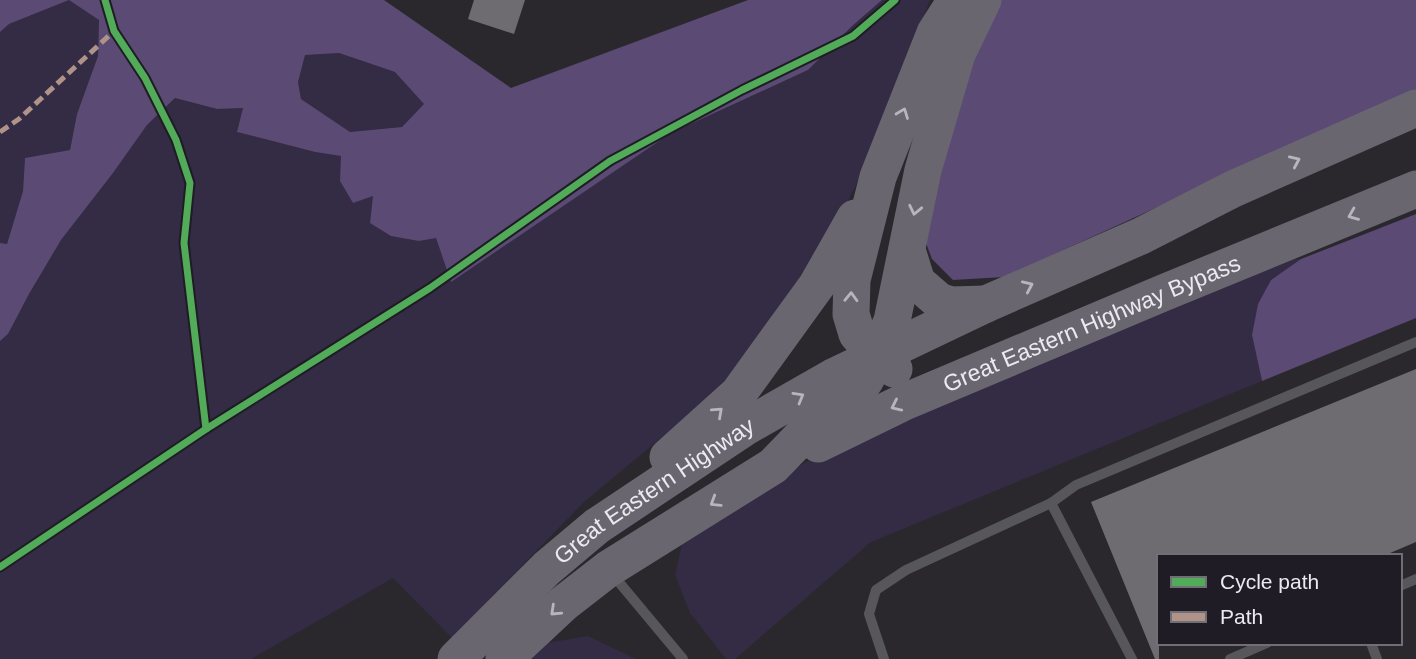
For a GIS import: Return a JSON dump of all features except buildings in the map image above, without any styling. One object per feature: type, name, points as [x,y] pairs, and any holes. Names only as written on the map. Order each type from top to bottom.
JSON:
[{"type":"highway","points":[[956,0],[935,33],[878,177],[852,280],[851,314],[857,334],[878,356],[908,377],[928,375],[1026,336],[1049,341]]},
{"type":"highway","name":"Great Eastern Highway","points":[[504,659],[563,604],[608,569],[773,466],[805,433],[854,396],[878,356],[892,321],[923,170],[957,54],[983,0]]},
{"type":"highway","points":[[878,356],[986,304],[1141,236],[1233,189],[1416,108]]},
{"type":"highway","points":[[597,526],[738,394],[817,285],[878,177]]},
{"type":"highway","name":"Great Eastern Highway Bypass","points":[[773,466],[902,403],[1416,189]]},
{"type":"highway","points":[[906,250],[917,282],[939,301],[951,304],[986,304]]},
{"type":"highway","name":"Great Eastern Highway","points":[[456,659],[547,568],[597,526],[744,428],[834,377],[878,356]]},
{"type":"lane","points":[[884,659],[869,614],[876,590],[906,570],[1051,503],[1076,485],[1416,342]]},
{"type":"lane","points":[[1051,503],[1132,659]]},
{"type":"lane","points":[[608,569],[683,659]]},
{"type":"lane","points":[[1230,659],[1263,645]]},
{"type":"shaded area","points":[[0,0],[69,0],[9,24],[0,32]]},
{"type":"shaded area","points":[[69,0],[99,19],[98,56],[77,114],[70,150],[25,158],[23,191],[7,244],[0,243],[0,32],[9,24]]},
{"type":"shaded area","points":[[69,0],[384,0],[511,88],[748,0],[882,0],[808,70],[671,133],[451,282],[436,238],[419,241],[391,236],[370,223],[373,196],[353,203],[340,181],[341,156],[237,132],[243,108],[217,109],[175,98],[147,125],[61,240],[8,334],[0,341],[0,243],[7,244],[23,191],[25,158],[70,150],[77,114],[98,56],[99,20]],"holes":[[[339,53],[395,72],[424,104],[402,127],[350,132],[301,99],[298,82],[305,55]]]},
{"type":"shaded area","points":[[882,0],[930,0],[856,185],[803,287],[733,378],[584,502],[452,638],[393,578],[251,659],[0,659],[0,341],[8,334],[61,240],[147,125],[175,98],[216,109],[243,108],[238,132],[315,152],[342,156],[340,181],[353,202],[374,195],[419,241],[436,238],[451,281],[671,133],[808,70]]},
{"type":"shaded area","points":[[1001,0],[1416,0],[1416,93],[1004,277],[953,280],[932,259],[921,230],[962,80]]},
{"type":"shaded area","points":[[339,53],[395,72],[427,102],[402,127],[350,132],[301,99],[298,82],[304,55]]},
{"type":"shaded area","points":[[1416,214],[1416,318],[1262,381],[1252,335],[1258,304],[1271,280],[1301,259]]},
{"type":"shaded area","points":[[1278,259],[1301,259],[1271,280],[1252,335],[1262,381],[871,542],[735,659],[726,659],[690,613],[675,575],[682,544],[698,526],[840,442]]},
{"type":"shaded area","points":[[588,636],[636,659],[525,659],[540,644]]},
{"type":"marked path","points":[[0,132],[19,119],[114,31]]},
{"type":"cycle path","points":[[105,0],[114,31],[145,78],[176,140],[190,183],[184,243],[206,429]]},
{"type":"cycle path","points":[[0,567],[206,429],[430,288],[610,161],[742,90],[853,36],[895,0]]}]
